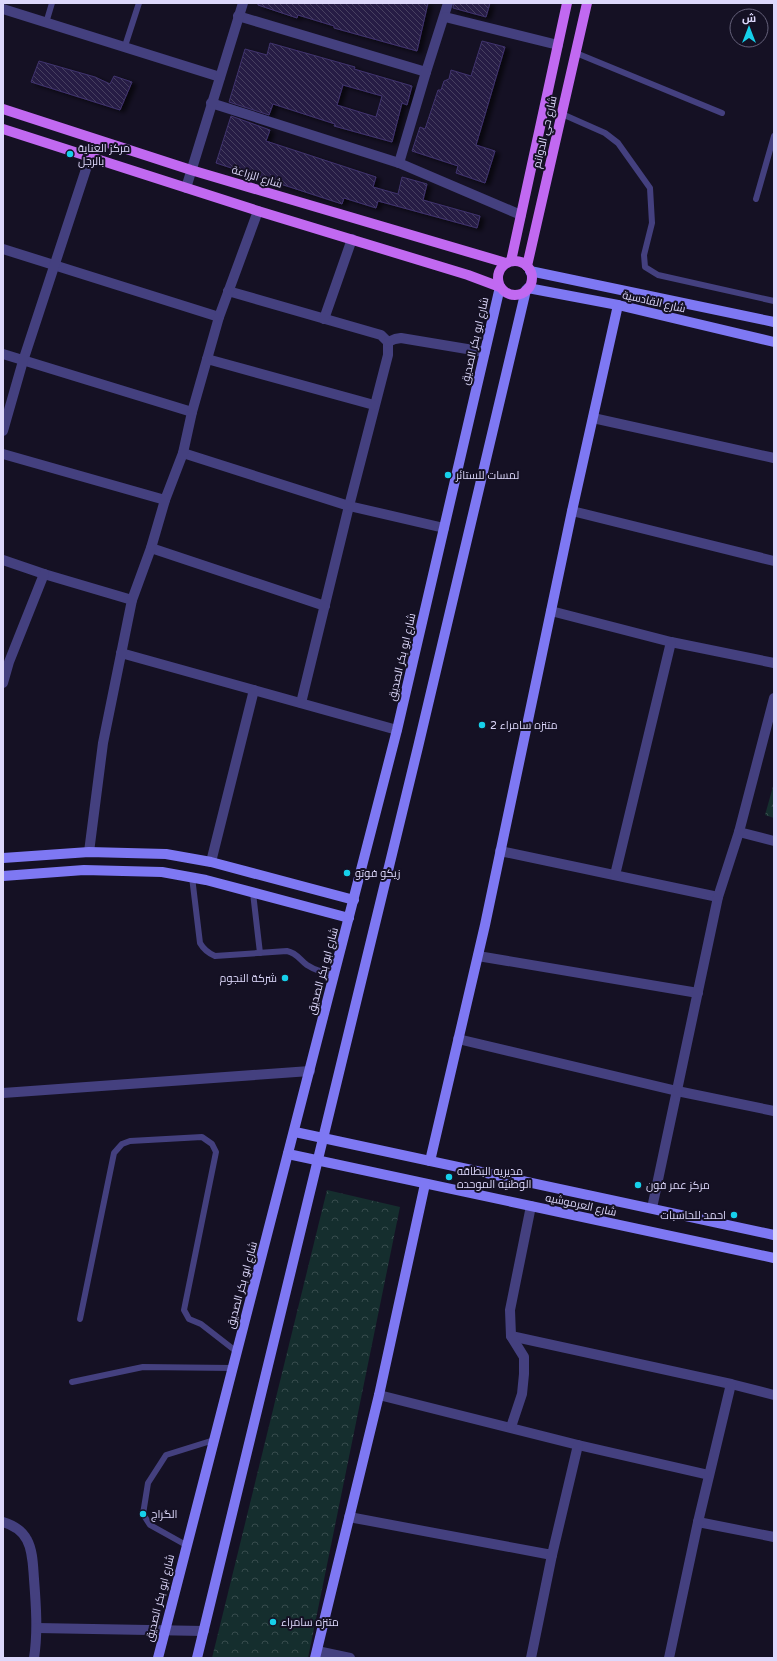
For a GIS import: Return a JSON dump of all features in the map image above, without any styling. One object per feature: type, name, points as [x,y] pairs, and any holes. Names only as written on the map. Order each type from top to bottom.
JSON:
[{"type":"main road","name":"شارع حي الدوانم","points":[[508,262],[521,215],[567,3]]},
{"type":"main road","name":"شارع حي الدوانم","points":[[528,269],[587,3]]},
{"type":"main road","name":"شارع الزراعة","points":[[3,109],[191,170],[508,262]]},
{"type":"main road","points":[[3,129],[258,211],[468,275],[500,287],[504,291],[519,294],[527,289]]},
{"type":"main road","points":[[197,1658],[418,747],[527,289],[532,277],[528,269],[517,261],[508,262],[502,267],[498,276],[500,287]]},
{"type":"main road","name":"شارع القادسية","points":[[528,269],[774,322]]},
{"type":"main road","name":"شارع ابو بكر الصديق","points":[[158,1658],[397,730],[500,287]]},
{"type":"main road","name":"شارع القادسية","points":[[527,289],[618,305],[774,342]]},
{"type":"main road","points":[[430,1161],[478,956],[572,511],[618,305]]},
{"type":"main road","points":[[3,858],[89,852],[166,854],[211,862],[354,900]]},
{"type":"main road","points":[[3,876],[84,870],[162,872],[192,877],[349,918]]},
{"type":"main road","name":"شارع العرموشيه","points":[[294,1132],[774,1235]]},
{"type":"main road","name":"شارع العرموشيه","points":[[288,1154],[774,1258]]},
{"type":"main road","points":[[316,1655],[379,1395],[425,1184]]},
{"type":"street","points":[[186,188],[242,3]]},
{"type":"street","points":[[399,163],[426,72],[445,17],[448,3]]},
{"type":"street","points":[[3,9],[220,77]]},
{"type":"street","points":[[238,16],[426,72]]},
{"type":"street","points":[[445,17],[558,45]]},
{"type":"street","points":[[211,103],[399,163],[521,215]]},
{"type":"street","points":[[3,431],[23,361],[90,157]]},
{"type":"street","points":[[89,852],[102,743],[132,600],[151,548],[165,500],[183,453],[192,412],[219,317],[258,211]]},
{"type":"street","points":[[324,319],[352,239]]},
{"type":"street","points":[[3,249],[219,317]]},
{"type":"street","points":[[228,291],[381,335],[388,342],[388,355],[374,405],[301,703]]},
{"type":"street","points":[[388,342],[401,338],[485,352]]},
{"type":"street","points":[[3,354],[192,412]]},
{"type":"street","points":[[207,360],[374,405]]},
{"type":"street","points":[[593,418],[774,458]]},
{"type":"street","points":[[183,453],[349,506],[444,528]]},
{"type":"street","points":[[3,454],[165,500]]},
{"type":"street","points":[[572,511],[774,561]]},
{"type":"street","points":[[151,548],[325,606]]},
{"type":"street","points":[[3,560],[44,574],[132,600]]},
{"type":"street","points":[[3,683],[6,661],[44,574]]},
{"type":"street","points":[[551,611],[671,642],[774,663]]},
{"type":"street","points":[[615,875],[671,642]]},
{"type":"street","points":[[121,653],[397,730]]},
{"type":"street","points":[[211,862],[254,690]]},
{"type":"street","points":[[652,1208],[718,897],[739,832],[774,698]]},
{"type":"street","points":[[739,832],[774,841]]},
{"type":"street","points":[[500,851],[718,897]]},
{"type":"street","points":[[478,956],[698,993]]},
{"type":"street","points":[[458,1039],[676,1092],[774,1111]]},
{"type":"street","points":[[3,1094],[310,1072]]},
{"type":"street","points":[[511,1427],[522,1394],[524,1357],[511,1336],[510,1310],[530,1206]]},
{"type":"street","points":[[511,1336],[731,1384],[774,1395]]},
{"type":"street","points":[[669,1658],[698,1522],[731,1384]]},
{"type":"street","points":[[379,1395],[578,1445],[709,1475]]},
{"type":"street","points":[[531,1658],[552,1555],[578,1445]]},
{"type":"street","points":[[349,1517],[552,1555]]},
{"type":"street","points":[[3,1522],[15,1527],[21,1532],[30,1545],[32,1552],[37,1628],[34,1658]]},
{"type":"street","points":[[698,1522],[774,1537]]},
{"type":"street","points":[[37,1628],[204,1631]]},
{"type":"street","points":[[316,1655],[350,1658]]},
{"type":"lane","points":[[46,22],[52,3]]},
{"type":"lane","points":[[125,46],[139,3]]},
{"type":"lane","points":[[576,53],[722,113]]},
{"type":"lane","points":[[562,114],[605,133],[618,143],[650,188],[652,223],[644,255],[645,267],[658,275],[774,301]]},
{"type":"lane","points":[[756,199],[774,136]]},
{"type":"lane","points":[[192,877],[200,943],[203,949],[215,956],[292,952],[312,968],[335,974]]},
{"type":"lane","points":[[253,893],[260,953]]},
{"type":"lane","points":[[80,1319],[114,1153],[122,1144],[130,1141],[202,1137],[212,1144],[216,1152],[184,1310],[189,1319],[201,1324],[237,1352]]},
{"type":"lane","points":[[72,1382],[143,1367],[233,1368]]},
{"type":"lane","points":[[186,1545],[150,1525],[143,1514],[148,1483],[166,1455],[214,1440]]},
{"type":"green space","points":[[774,783],[774,818],[765,815]]},
{"type":"green space","points":[[327,1190],[400,1207],[308,1658],[212,1658]]},
{"type":"building","points":[[258,3],[428,3],[417,51],[334,28],[334,26],[298,15],[297,18],[258,5]]},
{"type":"building","points":[[454,3],[490,3],[486,17],[453,8]]},
{"type":"building","points":[[482,41],[505,47],[476,145],[495,151],[485,183],[456,173],[458,166],[412,151],[420,127],[425,129],[438,90],[441,90],[444,81],[449,79],[451,70],[471,76]]},
{"type":"building","points":[[270,43],[355,67],[354,69],[412,86],[407,105],[402,103],[392,142],[334,126],[335,124],[273,104],[269,115],[229,102],[245,49],[267,55]],"holes":[[[343,85],[382,96],[376,117],[337,105]]]},
{"type":"building","points":[[39,61],[95,77],[110,84],[114,76],[132,82],[120,110],[31,82]]},
{"type":"building","points":[[231,116],[270,130],[266,141],[376,177],[373,187],[398,194],[402,177],[427,184],[423,200],[480,216],[477,228],[378,201],[376,208],[344,198],[342,204],[216,163]]},
{"type":"place","name":"مركز العناية بالرجل","points":[[70,154]]},
{"type":"place","name":"لمسات للستائر","points":[[448,475]]},
{"type":"place","name":"متنزه سامراء 2","points":[[482,725]]},
{"type":"place","name":"زيكو فوتو","points":[[347,873]]},
{"type":"place","name":"شركة النجوم","points":[[285,978]]},
{"type":"place","name":"مديريه البطاقه الوطنيه الموحده","points":[[449,1177]]},
{"type":"place","name":"مركز عمر فون","points":[[638,1185]]},
{"type":"place","name":"احمد للحاسبات","points":[[734,1215]]},
{"type":"place","name":"الگراج","points":[[143,1514]]},
{"type":"place","name":"متنزه سامراء","points":[[273,1622]]}]
